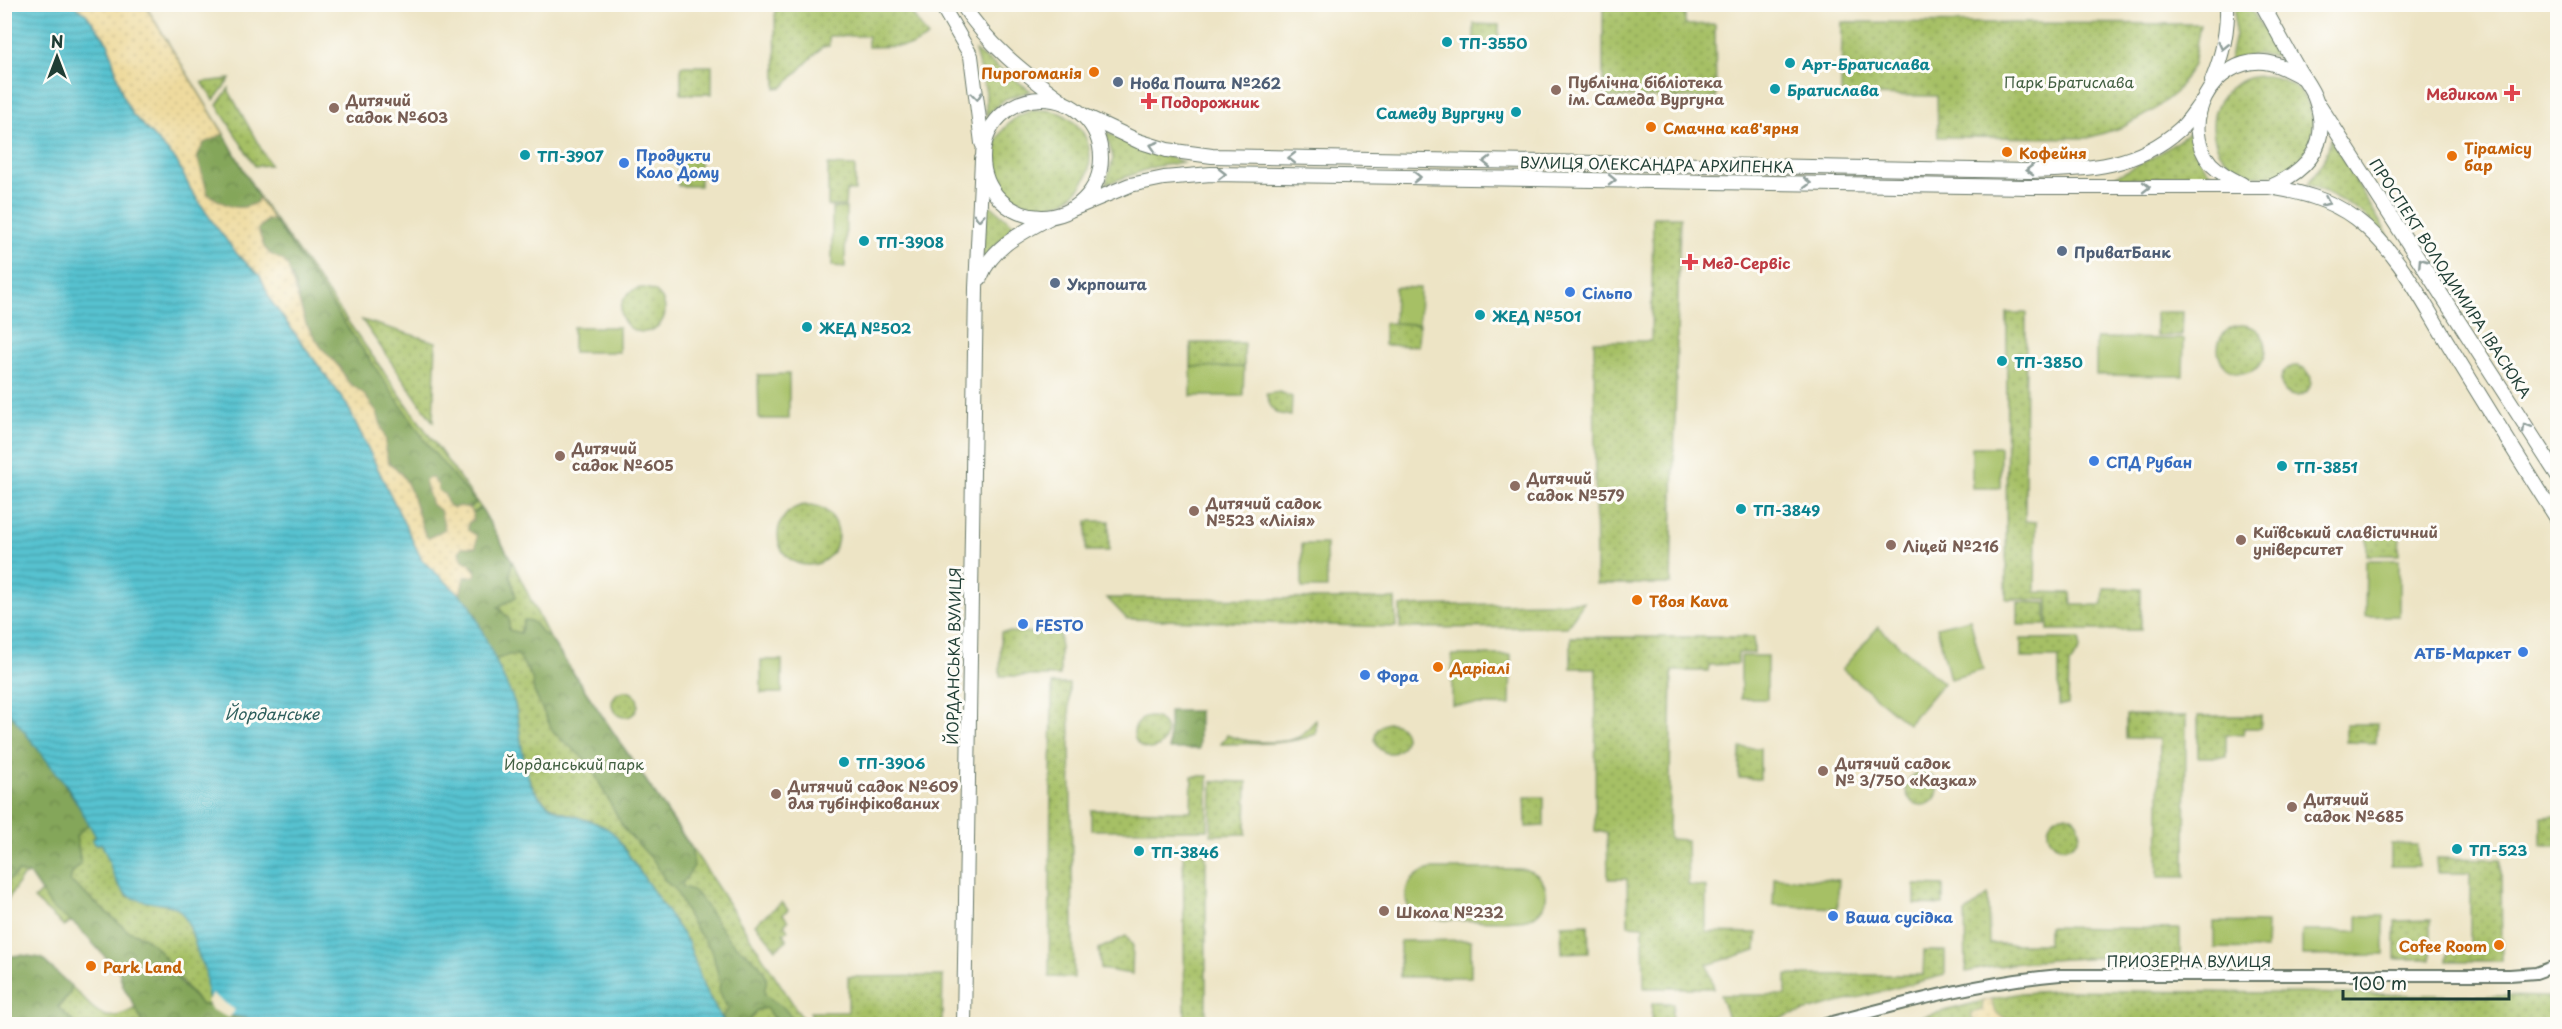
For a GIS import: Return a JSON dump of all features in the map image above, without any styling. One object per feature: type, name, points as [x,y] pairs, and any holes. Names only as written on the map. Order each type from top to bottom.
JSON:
[{"type":"main road","name":"ЙОРДАНСЬКА ВУЛИЦЯ","points":[[940,4],[971,56],[983,153],[976,288],[964,1024]]},
{"type":"main road","points":[[962,4],[991,43],[1025,73],[1083,115],[1098,137],[1101,164],[1092,190],[1072,209],[1052,216],[1022,214],[1004,204],[996,196],[986,179],[983,153],[991,126],[1008,109],[1018,103],[1036,99],[1054,99],[1065,103]]},
{"type":"main road","points":[[2227,4],[2226,35],[2220,62],[2211,86],[2200,104],[2197,127],[2201,146],[2211,163],[2225,176],[2248,187],[2270,187],[2301,193],[2329,202],[2355,218],[2380,241],[2405,273],[2558,520]]},
{"type":"main road","points":[[2262,4],[2316,99],[2321,119],[2320,137],[2314,154],[2302,168],[2287,179],[2270,187]]},
{"type":"main road","points":[[2211,86],[2225,72],[2244,64],[2263,62],[2283,67],[2302,77]]},
{"type":"main road","name":"ПРОСПЕКТ ВОЛОДИМИРА ІВАСЮКА","points":[[2316,99],[2558,476]]},
{"type":"main road","name":"ВУЛИЦЯ ОЛЕКСАНДРА АРХИПЕНКА","points":[[1083,115],[1138,141],[1167,150],[1212,156],[2029,171],[2088,169],[2113,165],[2142,154],[2182,128],[2200,104]]},
{"type":"main road","name":"ВУЛИЦЯ ОЛЕКСАНДРА АРХИПЕНКА","points":[[1072,209],[1130,185],[1164,178],[1211,174],[2029,187],[2248,187]]},
{"type":"main road","name":"ЙОРДАНСЬКА ВУЛИЦЯ","points":[[976,288],[985,264],[1003,244],[1052,216]]},
{"type":"street","name":"ПРИОЗЕРНА ВУЛИЦЯ","points":[[1825,1024],[1956,989],[2012,979],[2060,975],[2510,975],[2536,973],[2558,965]]},
{"type":"green space","name":"Йорданський парк","points":[[73,5],[145,5],[224,134],[259,197],[481,508],[512,561],[549,637],[704,866],[806,1024],[725,1024],[704,988],[688,942],[615,835],[598,824],[549,805],[538,794],[525,766],[514,702],[474,612],[394,500],[237,254],[214,224]]},
{"type":"green space","points":[[775,5],[906,5],[928,37],[912,46],[868,47],[868,36],[829,36],[829,46],[822,47],[783,87],[776,88]]},
{"type":"green space","points":[[1603,5],[1685,5],[1685,25],[1715,24],[1716,98],[1603,97]]},
{"type":"green space","points":[[2235,5],[2248,5],[2282,57],[2255,55],[2229,62],[2235,35]]},
{"type":"green space","name":"Парк Братислава","points":[[1842,22],[2200,24],[2193,65],[2176,92],[2154,110],[2123,127],[2088,138],[1938,137],[1937,96],[1841,95]]},
{"type":"green space","points":[[1474,24],[1499,25],[1499,42],[1474,42]]},
{"type":"green space","points":[[975,51],[1031,91],[1005,99],[986,116],[986,92]]},
{"type":"green space","points":[[681,66],[712,66],[712,94],[681,94]]},
{"type":"green space","points":[[2263,76],[2282,80],[2298,91],[2309,107],[2313,126],[2309,145],[2298,161],[2282,172],[2263,176],[2244,172],[2228,161],[2217,145],[2213,126],[2217,107],[2228,91],[2244,80]]},
{"type":"green space","points":[[230,79],[214,100],[202,82]]},
{"type":"green space","points":[[229,88],[270,165],[255,166],[217,105]]},
{"type":"green space","points":[[1033,110],[1051,110],[1069,118],[1082,131],[1090,149],[1087,177],[1069,198],[1051,206],[1033,206],[1015,198],[1002,185],[994,167],[994,149],[1002,131],[1015,118]]},
{"type":"green space","points":[[2192,130],[2200,158],[2217,180],[2111,178],[2153,157]]},
{"type":"green space","points":[[1106,133],[1183,162],[1154,167],[1106,184],[1113,158]]},
{"type":"green space","points":[[224,134],[258,197],[258,202],[252,205],[231,207],[224,205],[212,198],[204,187],[198,162],[199,151],[202,145]]},
{"type":"green space","points":[[2331,139],[2393,244],[2365,216],[2308,184],[2325,158]]},
{"type":"green space","points":[[678,156],[700,156],[700,186],[678,186]]},
{"type":"green space","points":[[828,165],[855,166],[855,191],[846,191],[845,206],[828,206]]},
{"type":"green space","points":[[985,201],[1014,225],[982,260]]},
{"type":"green space","points":[[832,208],[846,208],[845,267],[832,266]]},
{"type":"green space","points":[[1653,217],[1680,217],[1671,584],[1596,584],[1594,341],[1651,341]]},
{"type":"green space","points":[[270,219],[274,220],[430,448],[476,503],[469,508],[459,506],[454,508],[448,505],[445,495],[438,490],[438,485],[425,482],[432,505],[440,510],[445,529],[429,538],[422,527],[408,486],[397,469],[389,463],[385,450],[386,441],[377,412],[363,393],[348,382],[340,368],[321,347],[306,324],[292,276],[264,247],[258,229]]},
{"type":"green space","points":[[1395,287],[1420,288],[1419,324],[1394,323]]},
{"type":"green space","points":[[643,288],[658,295],[665,310],[658,325],[643,332],[628,325],[621,310],[628,295]]},
{"type":"green space","points":[[2156,312],[2183,312],[2182,336],[2156,336]]},
{"type":"green space","points":[[2007,313],[2026,313],[2025,521],[2036,522],[2035,592],[2071,593],[2072,605],[2103,605],[2104,588],[2141,589],[2141,630],[2048,630],[2048,600],[2006,599]]},
{"type":"green space","points":[[362,320],[436,342],[433,422]]},
{"type":"green space","points":[[1384,323],[1419,324],[1418,346],[1384,345]]},
{"type":"green space","points":[[2237,325],[2247,325],[2259,332],[2266,344],[2266,354],[2259,366],[2247,373],[2237,373],[2222,362],[2218,354],[2218,344],[2229,329]]},
{"type":"green space","points":[[573,327],[619,327],[619,352],[573,352]]},
{"type":"green space","points":[[2096,338],[2184,339],[2183,376],[2096,375]]},
{"type":"green space","points":[[1191,343],[1244,343],[1244,367],[1191,367]]},
{"type":"green space","points":[[2296,366],[2307,370],[2311,381],[2307,392],[2296,396],[2285,392],[2281,381],[2285,370]]},
{"type":"green space","points":[[1191,367],[1244,367],[1243,396],[1191,396]]},
{"type":"green space","points":[[789,374],[789,419],[759,419],[758,375]]},
{"type":"green space","points":[[1280,392],[1292,397],[1291,416],[1276,413],[1270,405],[1266,394]]},
{"type":"green space","points":[[1972,447],[2000,447],[2000,488],[1972,488]]},
{"type":"green space","points":[[802,505],[814,505],[825,510],[833,518],[838,535],[836,547],[825,560],[814,565],[802,565],[791,560],[783,552],[778,541],[778,529],[783,518],[791,510]]},
{"type":"green space","points":[[481,508],[512,561],[510,575],[516,597],[498,607],[509,619],[509,630],[520,633],[524,620],[529,620],[549,637],[691,848],[694,866],[682,884],[683,887],[696,893],[728,938],[755,960],[766,977],[765,995],[784,1008],[797,1024],[777,1024],[766,1008],[757,1010],[746,1024],[725,1024],[722,1016],[728,1010],[719,990],[720,982],[712,951],[691,922],[675,889],[666,882],[654,861],[624,829],[588,762],[553,732],[534,692],[532,678],[518,655],[509,655],[494,660],[476,617],[467,602],[460,596],[464,577],[469,577],[476,569],[463,560],[459,552],[462,547],[476,547],[468,530],[468,523],[473,520],[473,513]]},
{"type":"green space","points":[[1087,521],[1109,521],[1109,551],[1086,551]]},
{"type":"green space","points":[[2367,532],[2400,533],[2399,555],[2367,555]]},
{"type":"green space","points":[[1302,544],[1326,544],[1327,588],[1302,588]]},
{"type":"green space","points":[[2366,560],[2399,560],[2399,616],[2365,616]]},
{"type":"green space","points":[[1107,598],[1395,599],[1396,627],[1127,619]]},
{"type":"green space","points":[[1584,602],[1567,627],[1400,628],[1400,606]]},
{"type":"green space","points":[[2018,602],[2046,603],[2046,625],[2018,625]]},
{"type":"green space","points":[[1970,619],[1983,670],[1950,679],[1937,627]]},
{"type":"green space","points":[[1878,627],[1943,683],[1908,724],[1842,669]]},
{"type":"green space","points":[[1001,632],[1060,633],[1060,676],[1000,676]]},
{"type":"green space","points":[[1571,637],[1754,637],[1754,653],[1738,653],[1738,664],[1709,665],[1708,671],[1672,671],[1669,839],[1687,840],[1688,885],[1706,887],[1706,932],[1757,933],[1756,950],[1707,965],[1714,988],[1644,988],[1643,926],[1628,925],[1627,879],[1608,879],[1607,833],[1595,831],[1596,668],[1571,668]]},
{"type":"green space","points":[[2021,639],[2080,639],[2080,650],[2069,665],[2068,705],[2059,705],[2059,658],[2021,658]]},
{"type":"green space","points":[[1452,655],[1511,655],[1510,705],[1452,705]]},
{"type":"green space","points":[[1741,656],[1767,656],[1767,699],[1741,699]]},
{"type":"green space","points":[[761,660],[782,660],[782,693],[761,693]]},
{"type":"green space","points":[[1052,684],[1069,684],[1074,978],[1049,977]]},
{"type":"green space","points":[[625,691],[634,695],[638,704],[634,713],[625,717],[616,713],[612,704],[616,695]]},
{"type":"green space","points":[[5,707],[56,771],[90,823],[76,836],[81,864],[72,873],[70,881],[128,931],[154,945],[183,986],[202,1005],[231,1010],[246,1016],[257,1024],[142,1024],[122,984],[120,973],[77,926],[52,908],[29,874],[18,872],[5,884]]},
{"type":"green space","points":[[1169,711],[1199,711],[1199,749],[1169,749]]},
{"type":"green space","points":[[2126,715],[2186,716],[2185,877],[2158,877],[2160,739],[2126,738]]},
{"type":"green space","points":[[2198,716],[2261,716],[2261,728],[2244,728],[2243,735],[2226,734],[2226,757],[2198,757]]},
{"type":"green space","points":[[1150,717],[1161,722],[1166,733],[1161,744],[1150,749],[1139,744],[1134,733],[1139,722]]},
{"type":"green space","points":[[1316,720],[1316,734],[1305,738],[1294,740],[1270,743],[1221,744],[1227,735],[1243,740],[1263,742],[1292,740],[1299,737]]},
{"type":"green space","points":[[1390,723],[1401,727],[1405,738],[1401,749],[1390,753],[1379,749],[1375,738],[1379,727]]},
{"type":"green space","points":[[2346,724],[2377,724],[2376,743],[2346,742]]},
{"type":"green space","points":[[1740,748],[1760,748],[1760,779],[1739,778]]},
{"type":"green space","points":[[1922,773],[1933,778],[1938,789],[1933,800],[1922,805],[1911,800],[1906,789],[1911,778]]},
{"type":"green space","points":[[1192,776],[1208,776],[1208,830],[1091,830],[1091,810],[1191,811]]},
{"type":"green space","points":[[1212,781],[1247,782],[1246,834],[1211,835]]},
{"type":"green space","points":[[1525,797],[1544,797],[1544,826],[1526,827]]},
{"type":"green space","points":[[2064,815],[2075,820],[2080,831],[2075,842],[2064,847],[2053,842],[2048,831],[2053,820]]},
{"type":"green space","points":[[2557,816],[2557,846],[2541,846],[2541,817]]},
{"type":"green space","points":[[90,823],[97,837],[92,840],[96,845],[101,843],[127,896],[177,907],[182,913],[200,952],[211,1004],[202,1005],[149,943],[128,931],[70,881],[72,873],[81,864],[76,836]]},
{"type":"green space","points":[[1183,841],[1206,841],[1206,1024],[1185,1024]]},
{"type":"green space","points":[[2391,844],[2418,845],[2418,866],[2391,866]]},
{"type":"green space","points":[[2436,858],[2501,859],[2502,961],[2447,961],[2448,950],[2470,949],[2470,873],[2437,873]]},
{"type":"green space","points":[[1432,869],[1527,870],[1542,880],[1546,889],[1545,902],[1539,912],[1526,919],[1472,921],[1421,917],[1408,905],[1407,890],[1416,876]]},
{"type":"green space","points":[[18,872],[29,874],[23,876],[5,904],[5,884]]},
{"type":"green space","points":[[1774,878],[1839,880],[1837,908],[1773,905]]},
{"type":"green space","points":[[52,881],[87,913],[64,926],[34,899]]},
{"type":"green space","points":[[1915,885],[1943,886],[1943,905],[1915,904]]},
{"type":"green space","points":[[1988,895],[1989,944],[2048,944],[2048,927],[2180,929],[2180,958],[2046,960],[1966,972],[1965,913]]},
{"type":"green space","points":[[782,902],[788,910],[783,914],[788,921],[784,924],[788,930],[783,934],[787,940],[776,949],[755,924]]},
{"type":"green space","points":[[2358,916],[2384,916],[2384,955],[2302,956],[2302,931],[2358,931]]},
{"type":"green space","points":[[2431,920],[2431,959],[2395,959],[2395,921]]},
{"type":"green space","points":[[2214,922],[2267,923],[2266,949],[2214,948]]},
{"type":"green space","points":[[1588,924],[1589,952],[1562,953],[1561,925]]},
{"type":"green space","points":[[1126,936],[1133,946],[1132,974],[1101,969],[1099,949]]},
{"type":"green space","points":[[1471,940],[1471,977],[1400,977],[1400,941]]},
{"type":"green space","points":[[1924,951],[1945,951],[1945,975],[1757,1024],[1730,1024],[1720,995],[1786,995],[1786,975],[1923,975]]},
{"type":"green space","points":[[21,955],[41,958],[71,986],[70,993],[58,1007],[75,1024],[5,1024],[5,957]]},
{"type":"green space","points":[[943,976],[942,1020],[938,1024],[815,1024],[810,1012],[848,1012],[848,977]]},
{"type":"green space","points":[[71,986],[93,1009],[108,1016],[116,1016],[137,1007],[142,1024],[75,1024],[58,1008],[70,994]]},
{"type":"green space","points":[[2068,990],[2558,997],[2557,1024],[1894,1024],[2021,993]]},
{"type":"green space","points":[[1652,1003],[1673,1003],[1671,1024],[1651,1024]]},
{"type":"sand","points":[[73,5],[145,5],[224,134],[204,143],[197,156],[208,194],[226,204],[238,207],[257,202],[258,197],[274,220],[267,220],[258,229],[264,247],[270,254],[284,261],[288,267],[306,324],[321,347],[340,368],[348,382],[363,393],[377,412],[386,441],[385,450],[389,463],[397,469],[408,486],[426,536],[429,538],[445,529],[440,510],[432,505],[426,479],[432,478],[438,485],[438,490],[445,495],[448,505],[454,508],[459,506],[469,508],[473,513],[473,520],[468,523],[468,530],[477,536],[476,547],[462,547],[459,552],[463,560],[470,564],[476,572],[475,576],[464,577],[460,596],[422,560],[346,403],[271,301],[260,276],[237,254],[214,224],[191,190],[176,160],[133,115],[123,97],[108,43],[86,14]]},
{"type":"sand","points":[[1992,999],[1996,1012],[2008,1019],[2010,1024],[1979,1024],[1972,1019],[1972,1013],[1982,1010],[1983,1001]]},
{"type":"water","name":"Йорданське","points":[[5,5],[73,5],[86,14],[108,43],[123,97],[133,115],[176,160],[191,190],[214,224],[237,254],[260,276],[271,301],[346,403],[422,560],[470,604],[514,701],[525,766],[537,794],[548,805],[598,824],[615,835],[688,942],[704,988],[725,1024],[257,1024],[246,1018],[222,1013],[212,1005],[207,992],[205,968],[188,924],[176,907],[138,900],[124,892],[118,885],[101,843],[96,845],[92,840],[96,837],[69,789],[5,707]]},
{"type":"pier","points":[[212,994],[235,1010],[229,1018],[212,1010],[207,1001]]},
{"type":"place","name":"ТП-3550","points":[[1447,42]]},
{"type":"place","name":"Арт-Братислава","points":[[1790,63]]},
{"type":"place","name":"Пирогоманія","points":[[1094,72]]},
{"type":"place","name":"Нова Пошта №262","points":[[1118,82]]},
{"type":"place","name":"Братислава","points":[[1775,89]]},
{"type":"place","name":"Публічна бібліотека ім. Самеда Вургуна","points":[[1556,90]]},
{"type":"place","name":"Медиком","points":[[2512,93]]},
{"type":"place","name":"Подорожник","points":[[1149,101]]},
{"type":"place","name":"Дитячий садок №603","points":[[334,108]]},
{"type":"place","name":"Самеду Вургуну","points":[[1516,112]]},
{"type":"place","name":"Смачна кав'ярня","points":[[1651,127]]},
{"type":"place","name":"Кофейня","points":[[2007,152]]},
{"type":"place","name":"ТП-3907","points":[[525,155]]},
{"type":"place","name":"Тірамісу бар","points":[[2452,156]]},
{"type":"place","name":"Продукти Коло Дому","points":[[624,163]]},
{"type":"place","name":"ТП-3908","points":[[864,241]]},
{"type":"place","name":"ПриватБанк","points":[[2062,251]]},
{"type":"place","name":"Мед-Сервіс","points":[[1690,262]]},
{"type":"place","name":"Укрпошта","points":[[1055,283]]},
{"type":"place","name":"Сільпо","points":[[1570,292]]},
{"type":"place","name":"ЖЕД №501","points":[[1480,315]]},
{"type":"place","name":"ЖЕД №502","points":[[807,327]]},
{"type":"place","name":"ТП-3850","points":[[2002,361]]},
{"type":"place","name":"Дитячий садок №605","points":[[560,456]]},
{"type":"place","name":"СПД Рубан","points":[[2094,461]]},
{"type":"place","name":"ТП-3851","points":[[2282,466]]},
{"type":"place","name":"Дитячий садок №579","points":[[1515,486]]},
{"type":"place","name":"ТП-3849","points":[[1741,509]]},
{"type":"place","name":"Дитячий садок №523 «Лілія»","points":[[1194,511]]},
{"type":"place","name":"Київський славістичний університет","points":[[2241,540]]},
{"type":"place","name":"Ліцей №216","points":[[1891,545]]},
{"type":"place","name":"Твоя Kava","points":[[1637,600]]},
{"type":"place","name":"FESTO","points":[[1023,624]]},
{"type":"place","name":"АТБ-Маркет","points":[[2523,652]]},
{"type":"place","name":"Даріалі","points":[[1438,667]]},
{"type":"place","name":"Фора","points":[[1365,675]]},
{"type":"place","name":"ТП-3906","points":[[844,762]]},
{"type":"place","name":"Дитячий садок № 3/750 «Казка»","points":[[1823,771]]},
{"type":"place","name":"Дитячий садок №609 для тубінфікованих","points":[[776,794]]},
{"type":"place","name":"Дитячий садок №685","points":[[2292,807]]},
{"type":"place","name":"ТП-523","points":[[2457,849]]},
{"type":"place","name":"ТП-3846","points":[[1139,851]]},
{"type":"place","name":"Школа №232","points":[[1384,911]]},
{"type":"place","name":"Ваша сусідка","points":[[1833,916]]},
{"type":"place","name":"Cofee Room","points":[[2499,945]]},
{"type":"place","name":"Park Land","points":[[91,966]]}]
